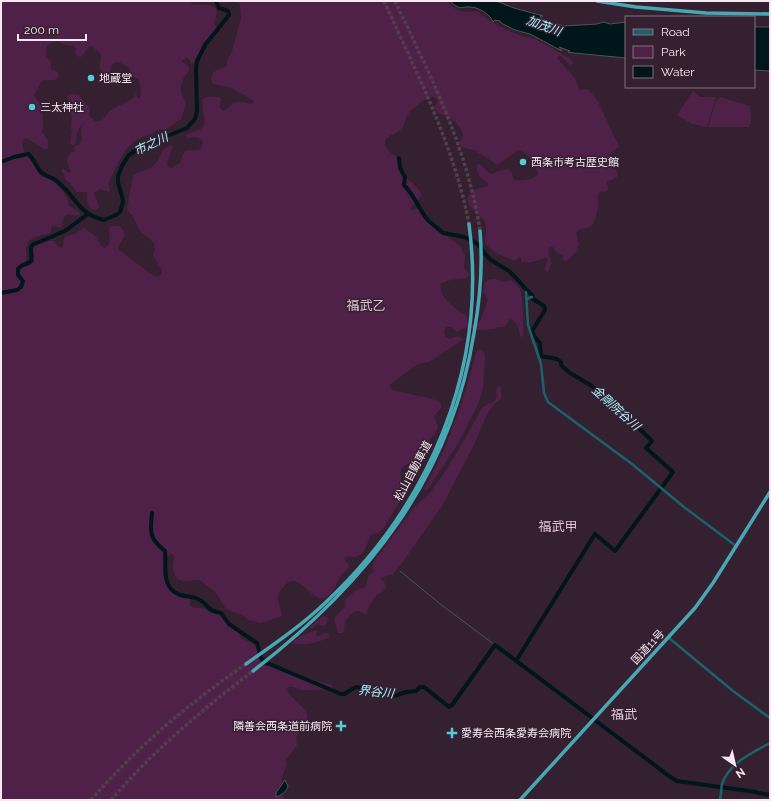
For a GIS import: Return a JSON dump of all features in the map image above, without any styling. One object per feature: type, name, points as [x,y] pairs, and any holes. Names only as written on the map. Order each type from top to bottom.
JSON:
[{"type":"highway","points":[[597,1],[636,7],[706,13],[770,14]]},
{"type":"highway","name":"松山自動車道","points":[[246,664],[315,612],[347,581],[378,546],[398,518],[428,466],[442,434],[459,386],[468,343],[471,322],[473,277],[470,226]]},
{"type":"highway","name":"松山自動車道","points":[[253,671],[297,635],[339,595],[369,563],[384,544],[412,502],[434,461],[450,424],[464,379],[472,346],[480,289],[480,232]]},
{"type":"highway","name":"国道11号","points":[[520,800],[669,638],[708,591],[770,492]]},
{"type":"street","points":[[526,292],[528,325],[541,364],[544,392],[548,402],[632,464],[684,507],[736,546]]},
{"type":"street","points":[[527,301],[528,298],[532,297]]},
{"type":"street","points":[[669,638],[732,691],[770,718]]},
{"type":"street","points":[[720,800],[721,787],[727,774],[733,766],[770,743]]},
{"type":"green space","points":[[1,1],[190,1],[192,4],[215,7],[216,11],[214,23],[216,28],[215,31],[204,44],[196,60],[192,64],[189,59],[186,58],[182,61],[189,67],[189,71],[183,79],[181,85],[181,92],[186,103],[181,119],[165,130],[158,130],[139,139],[129,146],[120,159],[108,184],[110,190],[109,192],[100,189],[94,193],[99,207],[95,210],[89,206],[87,201],[87,193],[77,192],[65,179],[64,174],[61,171],[63,168],[69,173],[71,172],[67,158],[71,152],[75,152],[74,147],[78,145],[82,138],[81,125],[77,132],[76,143],[73,145],[70,143],[72,118],[67,96],[72,94],[79,95],[90,109],[89,115],[93,120],[103,120],[109,112],[130,100],[136,94],[138,98],[140,97],[141,90],[138,79],[131,75],[130,69],[119,62],[113,63],[110,69],[110,75],[107,77],[101,72],[100,69],[101,54],[92,46],[89,46],[81,57],[77,56],[75,53],[76,48],[73,45],[68,46],[57,41],[46,47],[46,56],[51,62],[51,69],[58,72],[59,75],[54,80],[42,81],[34,95],[42,109],[42,132],[48,141],[48,148],[46,150],[26,138],[23,140],[23,148],[34,161],[40,175],[53,181],[67,197],[68,205],[81,215],[65,216],[61,228],[54,226],[51,227],[51,233],[36,237],[29,241],[26,249],[27,260],[19,265],[20,268],[34,262],[33,249],[40,243],[54,241],[61,248],[63,246],[64,238],[84,228],[95,236],[102,247],[105,248],[109,244],[109,228],[111,226],[119,226],[124,232],[124,236],[118,247],[119,250],[151,274],[157,277],[162,274],[162,270],[153,256],[155,250],[154,243],[140,231],[132,215],[127,210],[133,175],[154,166],[163,150],[172,145],[173,146],[167,163],[171,168],[180,163],[185,151],[201,149],[203,142],[200,139],[197,137],[188,138],[186,135],[204,126],[202,100],[204,98],[219,97],[221,99],[220,108],[223,111],[236,102],[252,104],[254,102],[253,100],[229,87],[213,84],[211,80],[213,73],[227,66],[227,61],[232,51],[241,18],[240,5],[238,1],[446,1],[457,10],[467,12],[476,11],[498,26],[519,35],[537,40],[569,58],[574,63],[571,65],[561,56],[558,56],[557,58],[574,77],[580,90],[588,89],[597,100],[619,146],[609,155],[609,160],[613,164],[618,174],[617,177],[607,182],[608,190],[605,192],[601,191],[598,195],[598,208],[594,222],[590,227],[579,230],[576,233],[579,244],[575,253],[567,261],[563,260],[563,255],[557,253],[553,247],[550,247],[548,250],[551,263],[549,271],[547,272],[544,269],[548,260],[546,257],[538,261],[521,262],[521,258],[519,257],[515,261],[496,253],[485,244],[485,222],[468,201],[470,194],[474,190],[487,187],[489,184],[479,176],[477,165],[480,164],[489,173],[493,174],[498,171],[508,169],[511,171],[514,180],[524,180],[534,178],[538,174],[531,159],[525,153],[518,150],[498,165],[474,150],[462,147],[460,143],[463,137],[461,129],[452,119],[436,110],[434,107],[438,101],[435,98],[431,96],[414,108],[407,116],[402,128],[385,140],[385,145],[391,154],[398,157],[400,161],[398,168],[404,176],[417,187],[422,195],[410,209],[412,211],[420,207],[423,210],[423,216],[460,246],[465,256],[464,268],[470,275],[466,278],[441,283],[442,293],[449,302],[467,316],[467,323],[473,325],[480,322],[488,300],[483,291],[485,282],[492,279],[504,282],[511,280],[520,289],[521,293],[523,337],[520,336],[519,328],[516,323],[510,319],[504,327],[498,327],[495,329],[478,330],[464,328],[457,332],[451,327],[447,327],[445,328],[444,332],[446,337],[450,339],[458,336],[463,340],[429,362],[418,364],[389,385],[393,390],[439,402],[441,408],[434,416],[438,427],[435,434],[430,439],[430,450],[423,460],[410,463],[402,468],[401,487],[398,496],[399,502],[384,528],[380,532],[371,535],[363,553],[356,557],[345,557],[344,559],[349,565],[349,568],[342,574],[333,591],[327,596],[318,598],[300,583],[295,581],[289,582],[279,593],[278,600],[282,614],[280,617],[261,623],[249,620],[242,615],[226,609],[216,593],[200,580],[179,580],[174,573],[173,554],[170,554],[164,561],[164,578],[167,586],[172,592],[190,598],[190,606],[203,608],[211,613],[220,614],[237,628],[241,638],[256,645],[260,662],[265,666],[271,666],[290,675],[299,674],[310,680],[330,684],[332,686],[330,689],[313,690],[301,690],[293,687],[287,688],[294,699],[304,709],[307,714],[307,720],[304,728],[296,737],[297,745],[286,760],[287,765],[281,778],[282,783],[278,789],[277,797],[281,795],[286,800],[1,800]]},
{"type":"green space","points":[[693,91],[700,97],[716,97],[707,127],[692,124],[677,115]]},
{"type":"green space","points":[[720,97],[750,106],[751,123],[749,127],[708,127],[716,101]]},
{"type":"green space","points":[[480,349],[484,352],[485,358],[483,389],[479,402],[459,442],[427,490],[424,490],[444,450],[460,408],[477,351]]},
{"type":"green space","points":[[498,386],[501,387],[501,399],[494,404],[487,414],[474,445],[442,506],[393,574],[380,578],[386,585],[385,589],[375,597],[367,613],[365,614],[355,611],[345,622],[343,633],[338,633],[334,618],[345,607],[345,600],[358,589],[365,587],[368,577],[374,572],[372,567],[374,561],[415,507],[427,496],[436,484],[457,453],[481,409],[496,399],[496,389]]},
{"type":"green space","points":[[323,616],[328,618],[326,624],[323,626],[316,624],[313,628],[310,628],[311,626]]},
{"type":"green space","points":[[318,630],[316,635],[319,636],[327,632],[329,637],[311,643],[293,643],[293,641],[302,636]]},
{"type":"water","name":"加茂川","points":[[450,1],[496,1],[543,16],[540,16],[542,19],[564,26],[597,24],[604,22],[610,24],[625,22],[625,58],[574,53],[568,52],[570,51],[559,47],[562,51],[530,34],[515,30],[501,23],[500,21],[495,20],[493,22],[487,14],[481,10],[473,7],[459,8]]},
{"type":"water","points":[[755,27],[770,27],[770,71],[755,70]]},
{"type":"water","points":[[285,780],[288,786],[286,790],[284,793],[276,797],[276,793]]},
{"type":"waterway","name":"市之川","points":[[1,162],[28,154],[41,172],[57,181],[83,210],[104,220],[116,215],[120,212],[123,200],[118,182],[118,176],[128,156],[142,146],[187,128],[195,119],[197,111],[197,61],[205,45],[229,15],[228,11],[219,8],[216,1]]},
{"type":"waterway","name":"金剛院谷川","points":[[399,158],[400,168],[405,177],[404,185],[411,193],[428,220],[443,233],[472,240],[490,259],[508,270],[532,295],[533,299],[544,306],[545,310],[532,331],[540,343],[541,356],[557,359],[570,373],[592,386],[618,408],[652,441],[646,448],[673,472],[615,551],[595,534],[516,661]]},
{"type":"waterway","points":[[1,293],[17,290],[21,287],[23,281],[18,275],[18,269],[31,261],[32,245],[65,231],[88,214]]},
{"type":"waterway","name":"界谷川","points":[[152,513],[152,535],[153,539],[165,551],[166,576],[170,587],[180,595],[196,598],[202,601],[210,609],[221,613],[229,624],[257,643],[261,658],[267,663],[341,694],[344,694],[356,687],[374,690],[394,696],[406,692],[416,691],[420,687],[424,687],[449,707],[452,705],[495,645],[591,717]]},
{"type":"waterway","points":[[400,571],[439,603],[495,645]]},
{"type":"waterway","name":"界谷川","points":[[596,721],[677,781],[770,795]]},
{"type":"tunnel","points":[[384,1],[444,138],[454,166],[469,224]]},
{"type":"tunnel","points":[[395,1],[434,85],[457,142],[467,171],[480,231]]},
{"type":"tunnel","points":[[91,800],[109,780],[164,727],[184,710],[246,664]]},
{"type":"tunnel","points":[[111,800],[161,748],[215,701],[253,671]]},
{"type":"place","name":"地蔵堂","points":[[91,78]]},
{"type":"place","name":"三太神社","points":[[32,107]]},
{"type":"place","name":"西条市考古歴史館","points":[[523,162]]},
{"type":"place","name":"隣善会西条道前病院","points":[[341,726]]},
{"type":"place","name":"愛寿会西条愛寿会病院","points":[[452,733]]},
{"type":"district","name":"福武乙","points":[[366,305]]},
{"type":"district","name":"福武甲","points":[[558,526]]},
{"type":"district","name":"福武","points":[[624,714]]}]
